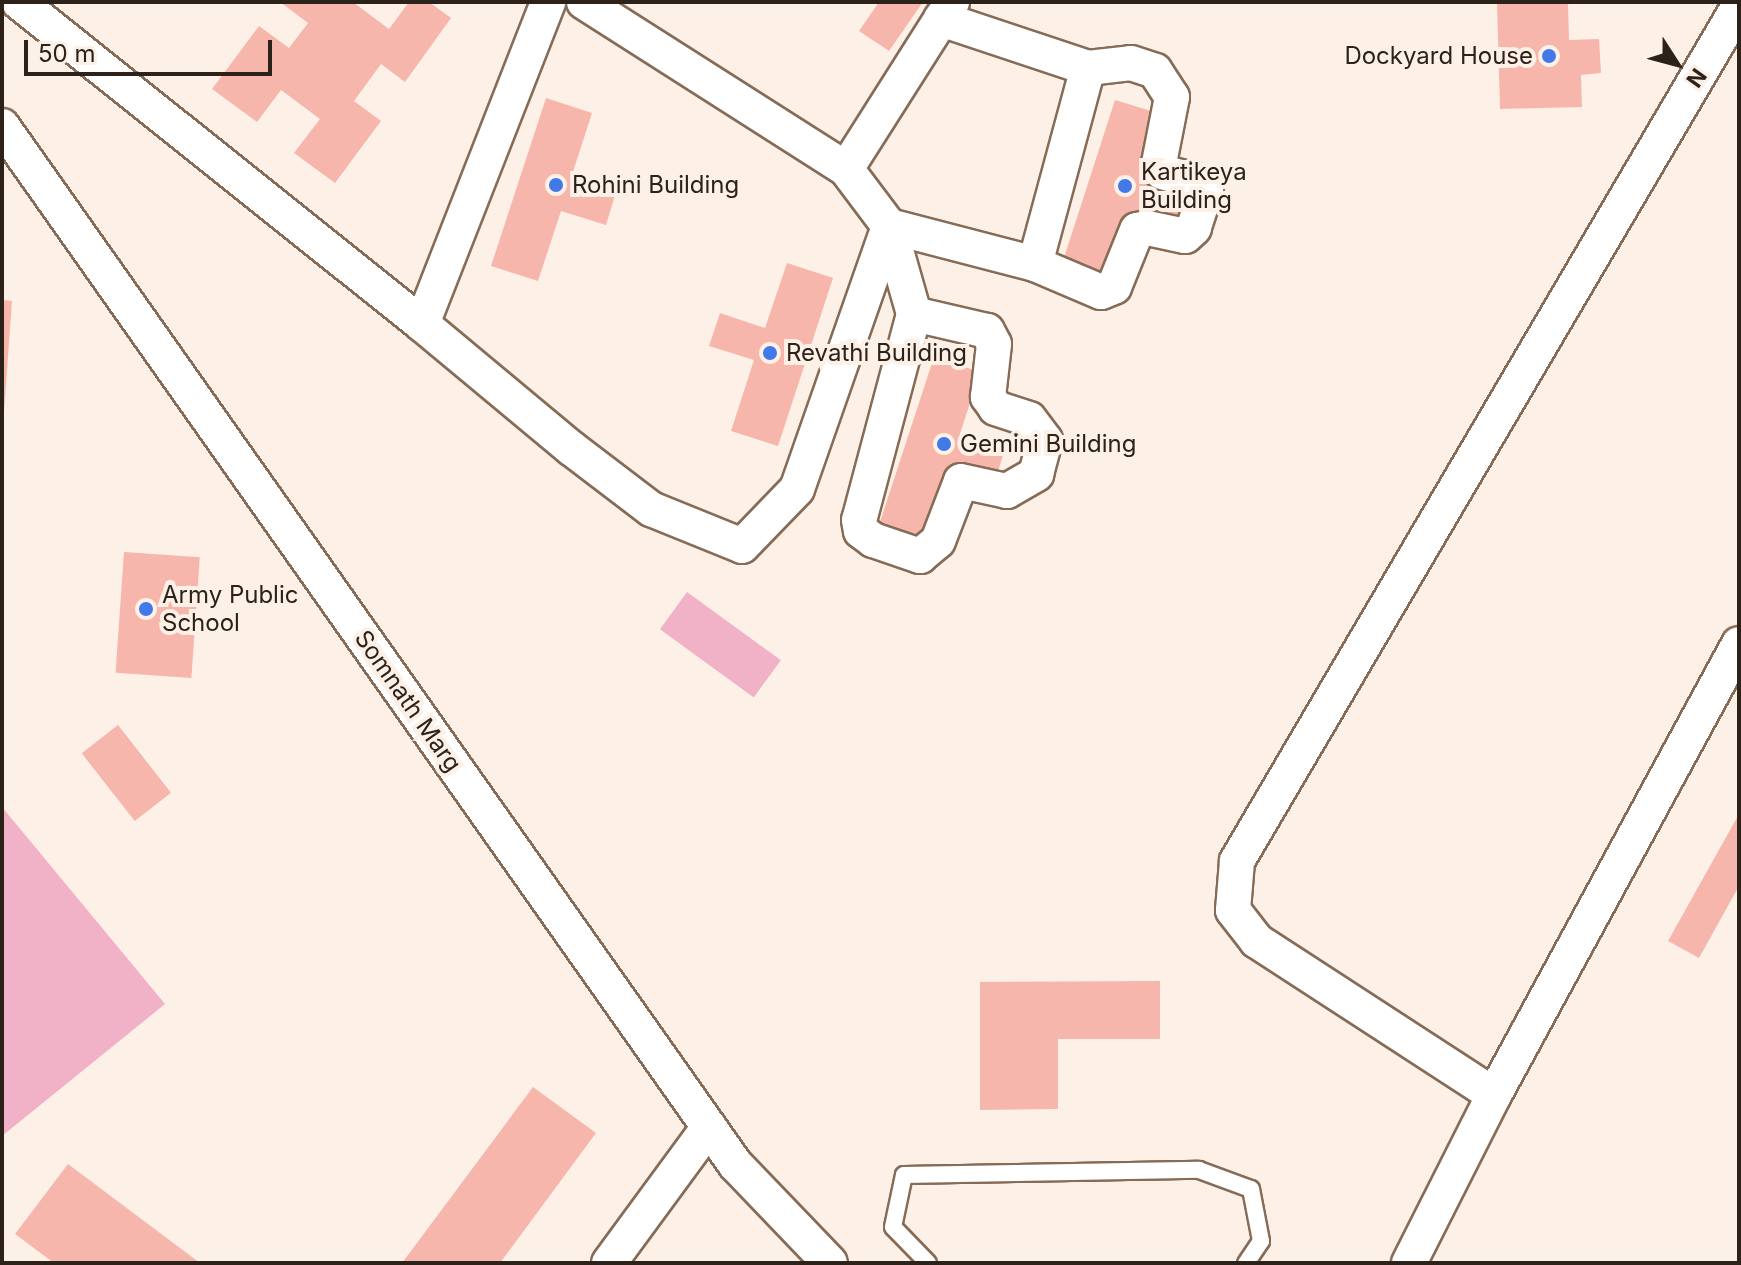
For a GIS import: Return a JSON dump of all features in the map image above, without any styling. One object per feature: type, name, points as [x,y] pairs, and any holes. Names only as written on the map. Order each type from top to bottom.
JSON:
[{"type":"street","points":[[19,2],[422,324],[571,448],[651,509],[742,546],[797,489],[889,226]]},
{"type":"street","points":[[422,324],[548,2]]},
{"type":"street","points":[[584,2],[846,169],[889,226],[914,314],[859,520],[861,531],[873,540],[920,556],[938,541],[961,481],[1007,491],[1036,474],[1045,440],[1029,419],[996,408],[988,397],[994,344],[987,331],[914,314]]},
{"type":"street","points":[[1494,1095],[1257,941],[1233,910],[1237,861],[1739,6]]},
{"type":"street","points":[[846,169],[946,11],[1088,68],[1131,63],[1155,71],[1172,97],[1159,163],[1162,172],[1195,181],[1206,190],[1194,228],[1185,236],[1147,228],[1137,230],[1114,287],[1101,292],[1035,264],[889,226]]},
{"type":"street","points":[[1035,264],[1088,68]]},
{"type":"street","name":"Somnath Marg","points":[[2,126],[735,1164],[830,1263]]},
{"type":"street","points":[[1409,1263],[1494,1095],[1735,661]]},
{"type":"street","points":[[609,1263],[709,1127]]},
{"type":"lane","points":[[928,1263],[893,1227],[904,1175],[1199,1170],[1251,1189],[1261,1241],[1246,1263]]},
{"type":"shaded area","points":[[687,592],[781,660],[754,697],[660,629]]},
{"type":"shaded area","points":[[2,807],[165,1004],[2,1136]]},
{"type":"building","points":[[280,2],[353,2],[389,29],[409,2],[429,2],[451,18],[405,82],[381,64],[354,101],[381,121],[335,183],[294,153],[320,119],[281,90],[257,122],[212,89],[259,26],[289,48],[308,23]]},
{"type":"building","points":[[879,2],[923,2],[889,51],[859,31]]},
{"type":"building","name":"Dockyard House","points":[[1497,2],[1568,2],[1569,40],[1599,39],[1601,73],[1581,75],[1582,107],[1500,109]]},
{"type":"building","name":"Rohini Building","points":[[546,98],[592,113],[571,178],[616,192],[606,225],[561,211],[538,281],[491,266]]},
{"type":"building","name":"Kartikeya Building","points":[[1115,100],[1161,114],[1141,179],[1186,193],[1176,226],[1131,212],[1108,283],[1061,267]]},
{"type":"building","name":"Revathi Building","points":[[787,263],[833,278],[778,446],[731,431],[754,360],[709,346],[720,313],[765,328]]},
{"type":"building","points":[[2,300],[12,301],[4,412],[2,412]]},
{"type":"building","name":"Gemini Building","points":[[934,357],[980,372],[959,437],[1004,452],[994,484],[949,470],[926,540],[879,525]]},
{"type":"building","points":[[124,552],[200,557],[191,678],[116,673]]},
{"type":"building","points":[[118,725],[171,793],[135,821],[82,753]]},
{"type":"building","points":[[1739,814],[1739,886],[1699,958],[1668,941]]},
{"type":"building","points":[[1160,981],[1160,1039],[1058,1039],[1058,1109],[980,1110],[980,982]]},
{"type":"building","points":[[533,1087],[596,1133],[500,1263],[402,1263]]},
{"type":"building","points":[[68,1164],[200,1263],[54,1263],[15,1234]]},
{"type":"place","name":"Dockyard House","points":[[1549,56]]},
{"type":"place","name":"Rohini Building","points":[[556,185]]},
{"type":"place","name":"Kartikeya Building","points":[[1125,186]]},
{"type":"place","name":"Revathi Building","points":[[770,353]]},
{"type":"place","name":"Gemini Building","points":[[944,444]]},
{"type":"place","name":"Army Public School","points":[[146,609]]}]
